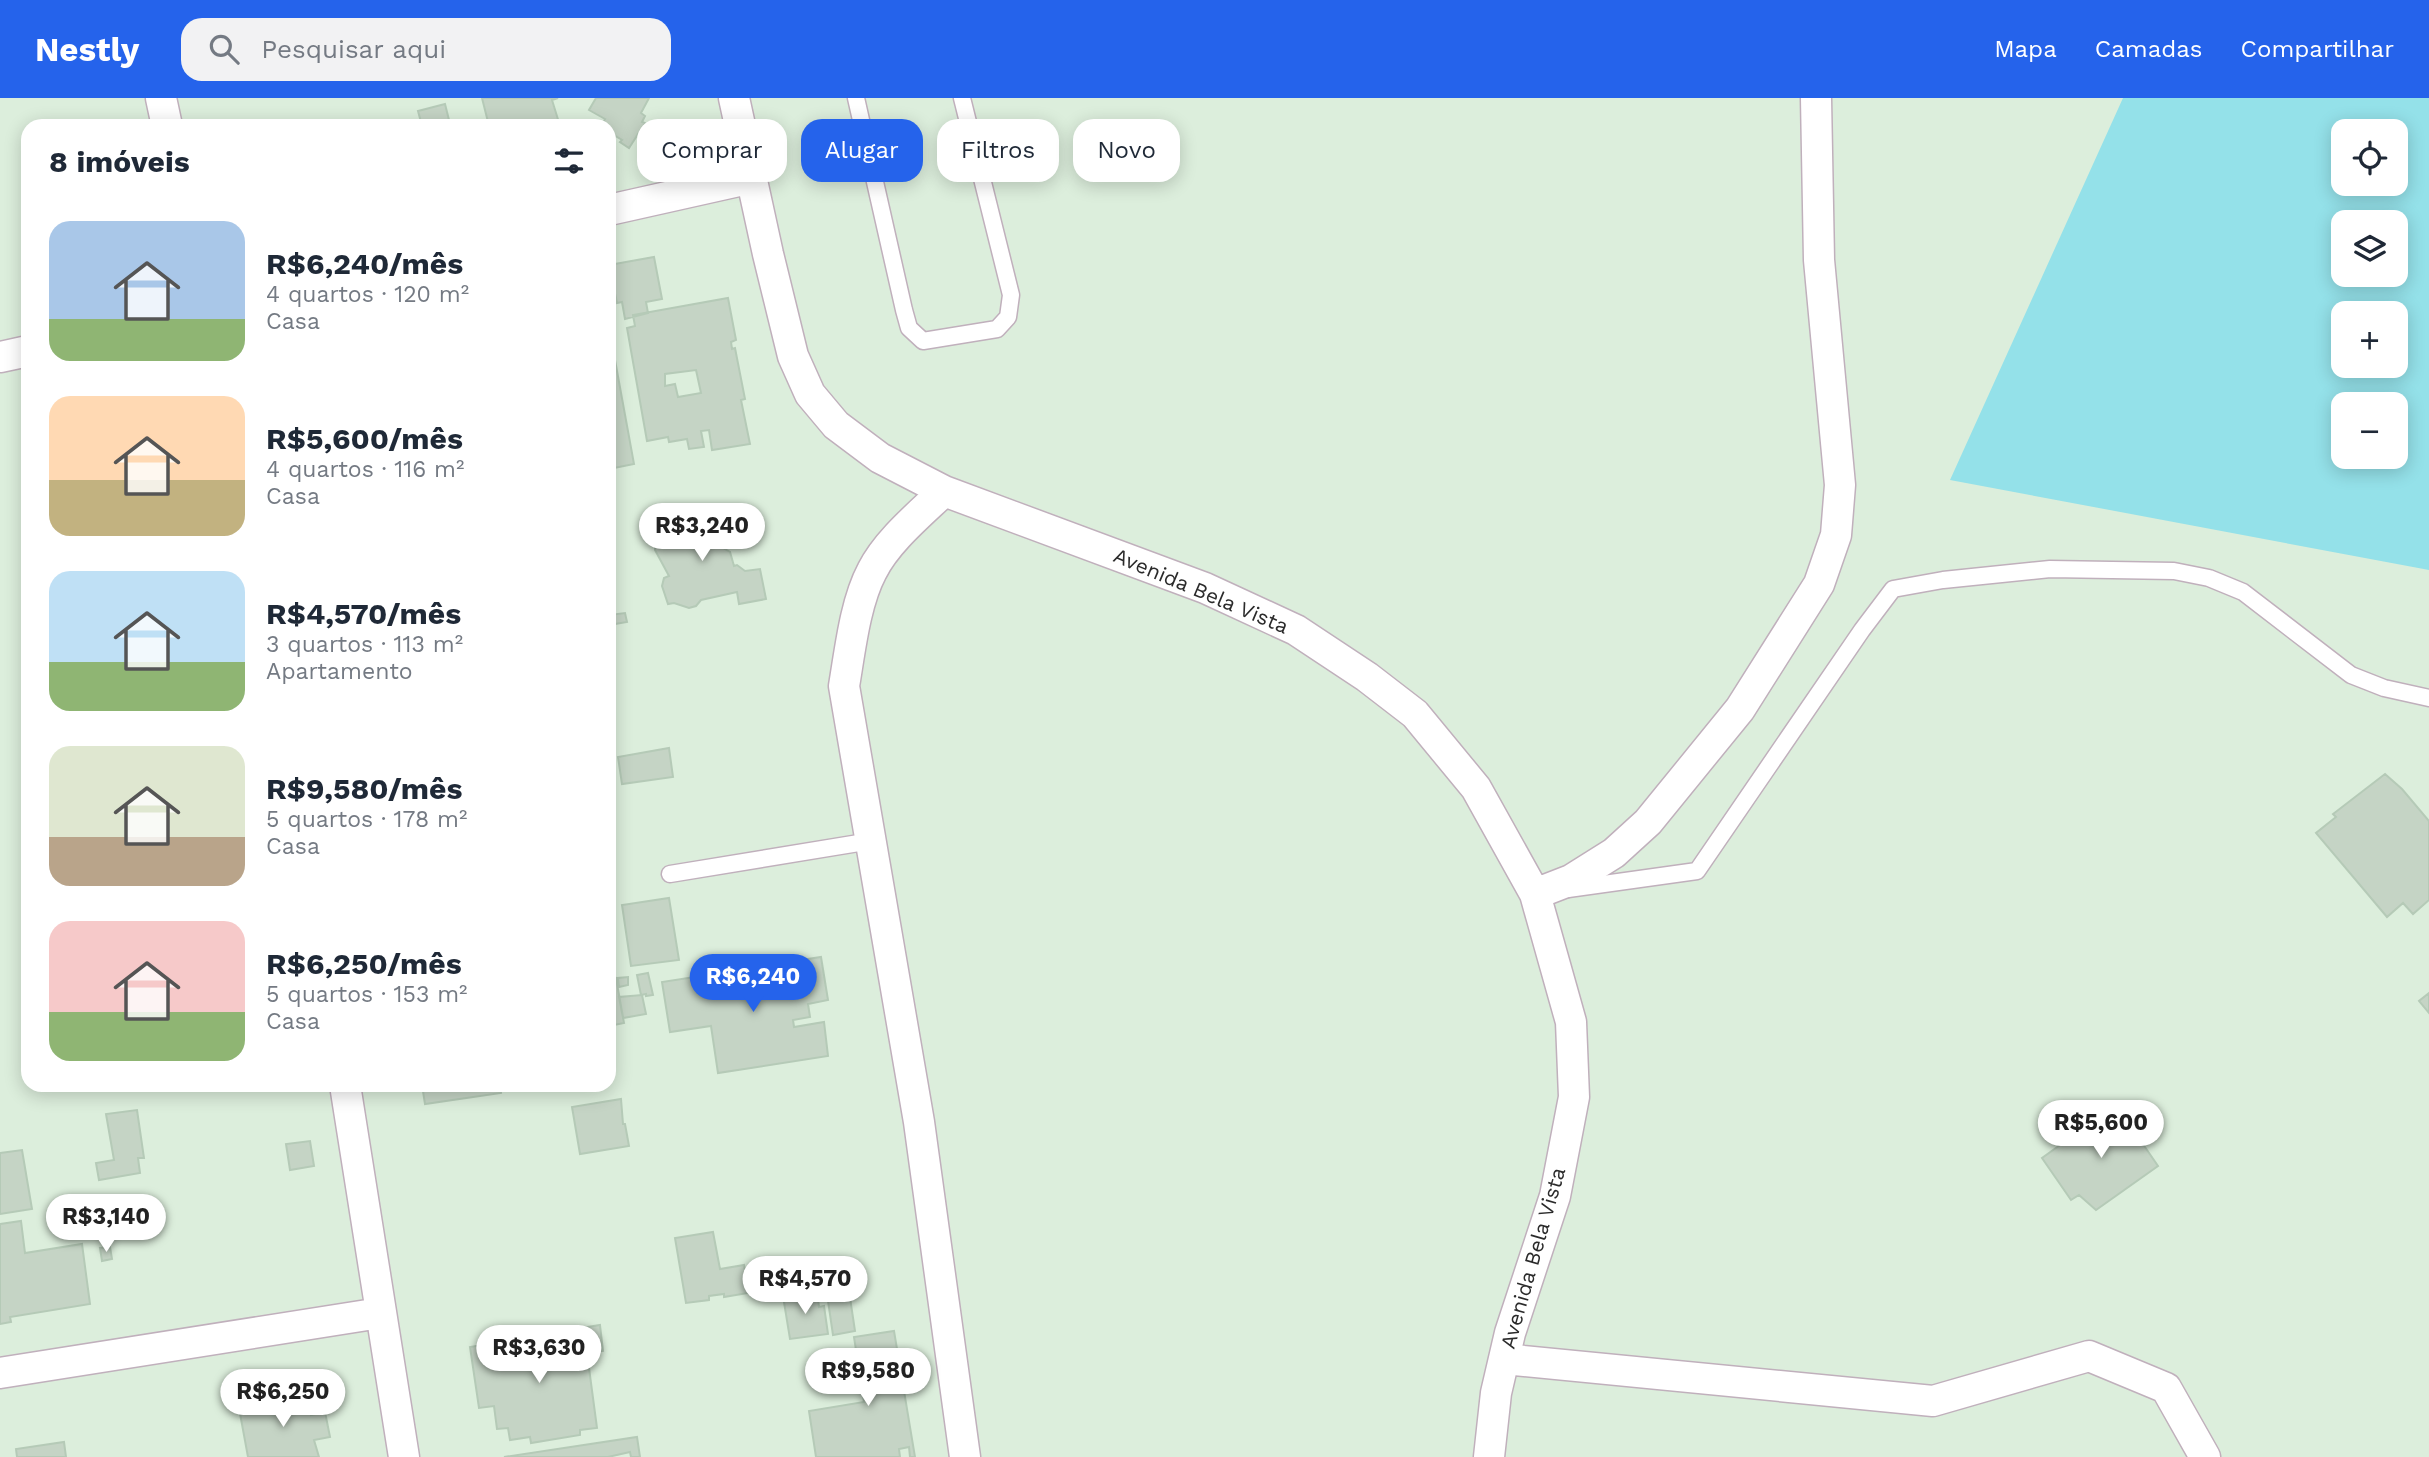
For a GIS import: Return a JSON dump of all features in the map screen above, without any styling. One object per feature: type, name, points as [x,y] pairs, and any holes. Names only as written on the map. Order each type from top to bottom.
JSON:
[{"type":"street","points":[[161,98],[166,119]]},
{"type":"street","name":"Avenida Bela Vista","points":[[734,98],[739,119]]},
{"type":"street","points":[[1535,894],[1571,880],[1614,853],[1648,822],[1740,709],[1819,584],[1836,535],[1840,485],[1819,260],[1816,98]]},
{"type":"street","points":[[616,208],[734,182]]},
{"type":"street","name":"Avenida Bela Vista","points":[[753,182],[793,356],[810,394],[836,425],[880,458],[944,491],[1205,588],[1296,630],[1367,677],[1415,714],[1476,788],[1535,894],[1571,1022],[1574,1097],[1555,1196],[1510,1333],[1496,1393],[1489,1457]]},
{"type":"street","points":[[0,357],[21,352]]},
{"type":"street","points":[[944,491],[900,533],[872,570],[854,625],[844,686],[919,1122],[965,1457]]},
{"type":"street","points":[[346,1092],[404,1457]]},
{"type":"street","points":[[0,1373],[380,1313]]},
{"type":"street","points":[[1504,1359],[1933,1401],[2089,1356],[2166,1388],[2205,1457]]},
{"type":"lane","points":[[856,98],[904,310],[909,328],[923,341],[997,329],[1008,317],[1011,295],[962,98]]},
{"type":"lane","points":[[1535,894],[1697,871],[1893,589],[1943,580],[2050,569],[2174,571],[2209,578],[2244,592],[2351,675],[2384,688],[2429,698]]},
{"type":"lane","points":[[670,874],[871,841]]},
{"type":"shaded area","points":[[2123,98],[2429,98],[2429,570],[1950,480]]},
{"type":"building","points":[[482,98],[558,98],[552,100],[558,119],[487,119]]},
{"type":"building","points":[[596,98],[649,98],[641,113],[645,116],[644,119],[637,119],[637,136],[629,148],[616,136],[616,119],[605,119],[589,110]]},
{"type":"building","points":[[445,104],[449,119],[420,119],[418,111]]},
{"type":"building","points":[[654,257],[662,299],[646,302],[648,313],[625,319],[622,302],[617,303],[616,298],[616,264]]},
{"type":"building","points":[[728,298],[736,340],[731,342],[732,349],[735,348],[745,399],[741,400],[750,444],[712,450],[709,430],[701,431],[704,447],[689,449],[687,439],[669,442],[668,437],[647,441],[627,328],[635,326],[633,315]],"holes":[[[696,370],[701,393],[678,397],[675,384],[665,386],[665,374]]]},
{"type":"building","points":[[616,365],[634,464],[616,468]]},
{"type":"building","points":[[711,513],[725,521],[728,540],[723,548],[730,552],[734,566],[737,565],[745,571],[760,569],[766,599],[739,604],[737,592],[701,600],[696,606],[689,608],[674,603],[668,604],[662,586],[664,578],[669,576],[655,550],[659,521]]},
{"type":"building","points":[[625,613],[627,622],[616,624],[616,614]]},
{"type":"building","points":[[669,748],[673,777],[622,784],[618,757]]},
{"type":"building","points":[[2385,774],[2402,789],[2429,821],[2429,900],[2413,914],[2403,903],[2387,917],[2316,833],[2336,817],[2333,814]]},
{"type":"building","points":[[669,898],[679,960],[631,966],[622,905]]},
{"type":"building","points":[[821,957],[828,1000],[808,1004],[810,1017],[793,1020],[794,1027],[824,1022],[828,1056],[718,1073],[711,1026],[670,1032],[662,982],[753,968],[755,983],[772,981],[769,965]]},
{"type":"building","points":[[648,973],[653,995],[641,995],[637,975]]},
{"type":"building","points":[[628,977],[628,985],[619,987],[618,978]]},
{"type":"building","points":[[616,978],[624,1023],[616,1025]]},
{"type":"building","points":[[2429,993],[2429,1013],[2419,1001]]},
{"type":"building","points":[[642,995],[646,1014],[623,1018],[619,997]]},
{"type":"building","points":[[423,1092],[501,1092],[501,1093],[425,1104]]},
{"type":"building","points":[[621,1099],[623,1124],[629,1146],[580,1154],[572,1107]]},
{"type":"building","points":[[2116,1105],[2158,1166],[2096,1210],[2079,1195],[2071,1200],[2042,1158]]},
{"type":"building","points":[[137,1110],[144,1158],[138,1158],[140,1173],[99,1180],[96,1163],[114,1160],[106,1114]]},
{"type":"building","points":[[310,1141],[314,1166],[290,1170],[286,1144]]},
{"type":"building","points":[[22,1150],[32,1209],[0,1214],[0,1153]]},
{"type":"building","points":[[21,1221],[25,1253],[82,1244],[90,1304],[10,1317],[11,1322],[0,1324],[0,1224]]},
{"type":"building","points":[[713,1232],[720,1269],[744,1265],[748,1293],[724,1297],[724,1294],[709,1296],[709,1300],[686,1303],[675,1238]]},
{"type":"building","points":[[110,1247],[112,1259],[102,1261],[100,1248]]},
{"type":"building","points":[[817,1291],[819,1307],[824,1306],[828,1334],[790,1339],[783,1296]]},
{"type":"building","points":[[849,1291],[855,1331],[833,1335],[827,1294]]},
{"type":"building","points":[[600,1325],[603,1351],[587,1353],[597,1428],[580,1430],[580,1435],[531,1443],[530,1437],[510,1440],[508,1428],[497,1429],[494,1406],[479,1408],[470,1347],[505,1341],[506,1346],[530,1342],[532,1350],[560,1346],[557,1332]]},
{"type":"building","points":[[894,1331],[915,1457],[910,1457],[909,1447],[899,1449],[900,1457],[816,1457],[809,1411],[864,1402],[854,1337]]},
{"type":"building","points":[[308,1395],[311,1415],[325,1412],[330,1437],[314,1440],[319,1457],[248,1457],[239,1408]]},
{"type":"building","points":[[637,1437],[640,1457],[631,1457],[630,1452],[608,1457],[504,1457]]},
{"type":"building","points":[[64,1442],[66,1457],[17,1457],[16,1449]]}]
